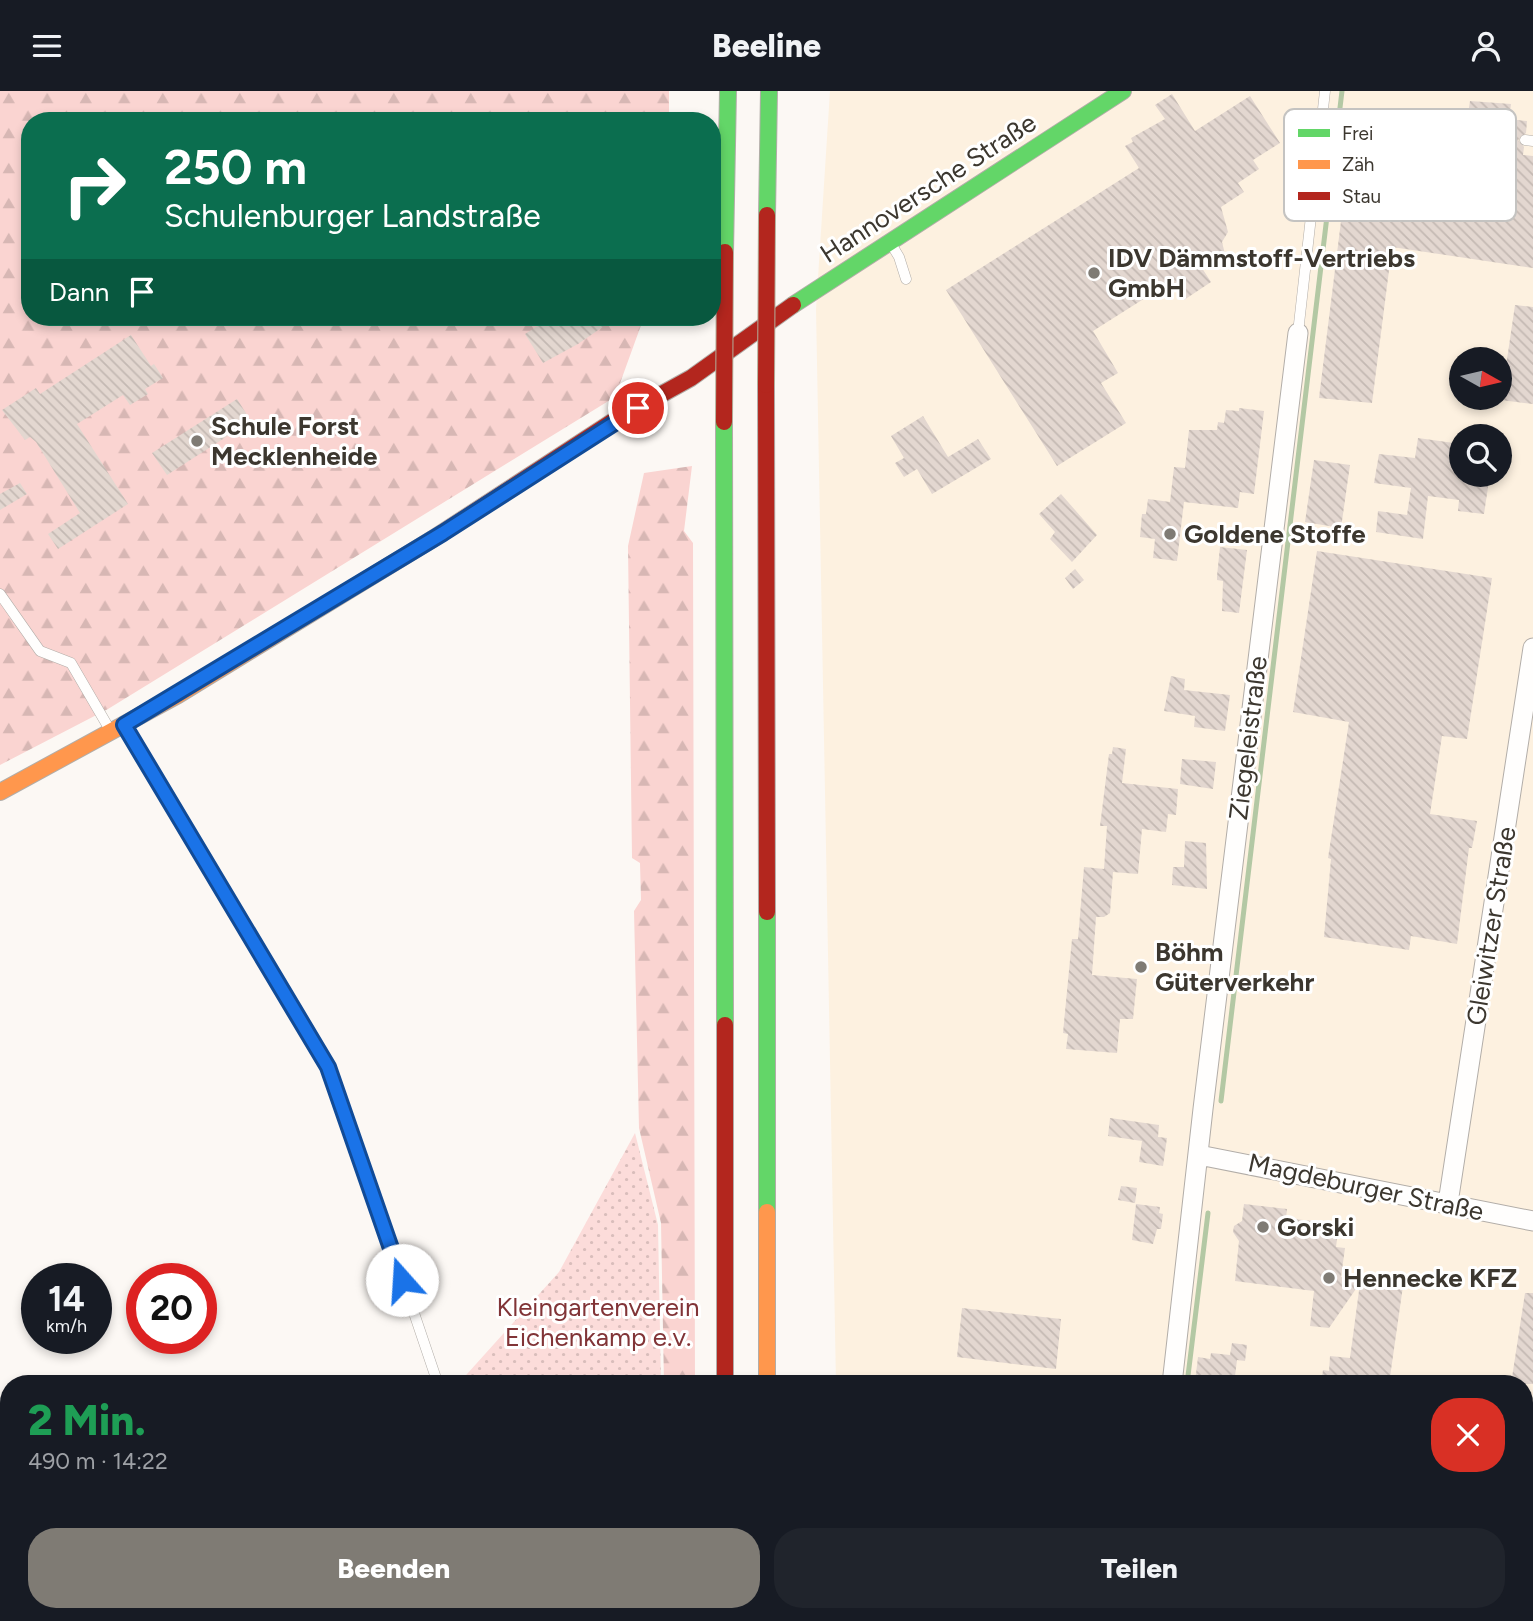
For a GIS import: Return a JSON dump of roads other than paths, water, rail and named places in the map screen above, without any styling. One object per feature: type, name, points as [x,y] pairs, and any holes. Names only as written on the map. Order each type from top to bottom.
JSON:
[{"type":"main road","points":[[725,1375],[724,422],[728,91]]},
{"type":"main road","points":[[767,1375],[766,385],[769,91]]},
{"type":"main road","name":"Hannoversche Straße","points":[[0,792],[117,729],[443,533],[615,420],[691,378],[889,241],[1123,91]]},
{"type":"street","name":"Ziegeleistraße","points":[[1173,1375],[1298,333]]},
{"type":"street","name":"Gleiwitzer Straße","points":[[1448,1203],[1533,648]]},
{"type":"street","name":"Magdeburger Straße","points":[[1199,1155],[1533,1221]]},
{"type":"lane","name":"Ziegeleistraße","points":[[1323,109],[1325,91]]},
{"type":"lane","name":"Ziegeleistraße","points":[[1298,333],[1310,221]]},
{"type":"lane","points":[[889,241],[899,257],[906,279]]},
{"type":"lane","points":[[0,594],[40,651],[71,663],[117,729],[328,1067],[341,1097],[435,1375]]},
{"type":"waterway","points":[[1340,109],[1342,91]]},
{"type":"waterway","points":[[1221,1101],[1326,221]]},
{"type":"waterway","points":[[1188,1375],[1208,1213]]},
{"type":"place","name":"IDV Dämmstoff-Vertriebs GmbH","points":[[1094,273]]},
{"type":"place","name":"Schule Forst Mecklenheide","points":[[197,441]]},
{"type":"place","name":"Goldene Stoffe","points":[[1170,534]]},
{"type":"place","name":"Böhm Güterverkehr","points":[[1141,967]]},
{"type":"place","name":"Gorski","points":[[1263,1227]]},
{"type":"place","name":"Hennecke KFZ","points":[[1329,1278]]},
{"type":"park label","name":"Kleingartenverein Eichenkamp e.v.","points":[[598,1322]]}]
